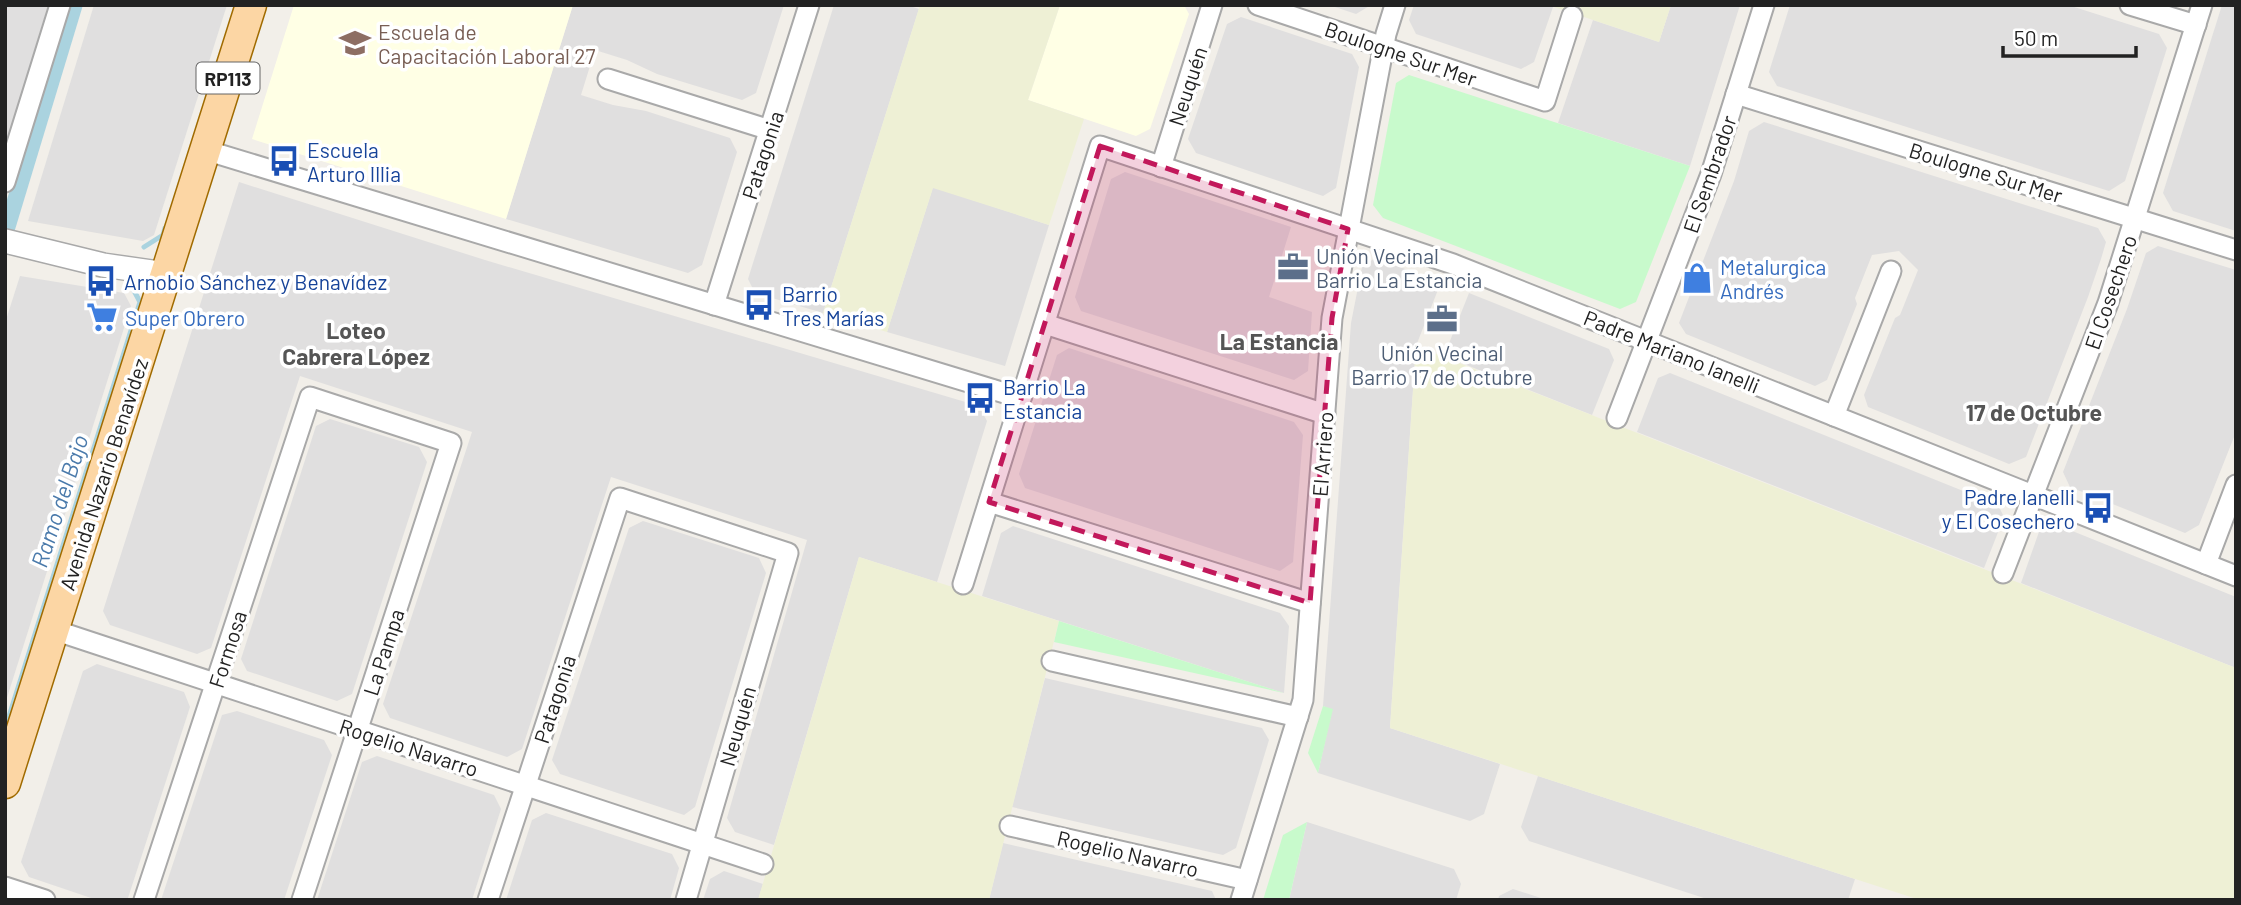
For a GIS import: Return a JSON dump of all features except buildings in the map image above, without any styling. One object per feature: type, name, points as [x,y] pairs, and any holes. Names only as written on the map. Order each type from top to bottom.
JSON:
[{"type":"main road","name":"Avenida Nazario Benavídez","points":[[5,783],[251,5]]},
{"type":"street","points":[[5,181],[60,5]]},
{"type":"street","name":"Patagonia","points":[[714,305],[809,5]]},
{"type":"street","name":"Neuquén","points":[[1161,167],[1213,5]]},
{"type":"street","name":"Boulogne Sur Mer","points":[[1258,5],[1545,101],[1572,16]]},
{"type":"street","name":"El Arriero","points":[[1241,900],[1303,700],[1332,318],[1383,47],[1395,5]]},
{"type":"street","name":"El Sembrador","points":[[1617,418],[1711,174],[1764,5]]},
{"type":"street","points":[[2130,5],[2196,25]]},
{"type":"street","name":"El Cosechero","points":[[2003,573],[2108,303],[2202,5]]},
{"type":"street","points":[[608,79],[770,130]]},
{"type":"street","name":"Boulogne Sur Mer","points":[[1736,94],[2236,250]]},
{"type":"street","name":"Padre Mariano Ianelli","points":[[1045,324],[1100,146],[1453,264],[2236,576]]},
{"type":"street","points":[[205,150],[1021,398]]},
{"type":"street","points":[[8,241],[103,265],[166,274]]},
{"type":"street","points":[[1834,416],[1891,271]]},
{"type":"street","points":[[963,584],[1045,324],[1325,414]]},
{"type":"street","name":"Formosa","points":[[144,900],[310,397],[451,443]]},
{"type":"street","name":"La Pampa","points":[[302,900],[451,443]]},
{"type":"street","points":[[2206,564],[2236,485]]},
{"type":"street","name":"Patagonia","points":[[488,900],[620,498]]},
{"type":"street","name":"Neuquén","points":[[620,498],[788,553],[686,900]]},
{"type":"street","points":[[989,502],[1310,603]]},
{"type":"street","name":"Rogelio Navarro","points":[[54,630],[763,864]]},
{"type":"street","points":[[1052,661],[1298,717]]},
{"type":"street","name":"Rogelio Navarro","points":[[1010,826],[1247,880]]},
{"type":"street","points":[[5,887],[45,900]]},
{"type":"highlighted area","points":[[1100,146],[1348,229],[1332,318],[1310,603],[989,502]]},
{"type":"shaded area","points":[[5,5],[48,5],[5,148]]},
{"type":"shaded area","points":[[94,5],[227,5],[154,235],[143,241],[28,221]]},
{"type":"shaded area","points":[[294,5],[573,5],[506,219],[252,139]]},
{"type":"shaded area","points":[[573,5],[784,5],[756,93],[742,100],[657,74],[627,60],[595,50],[581,95],[646,111],[730,138],[737,152],[702,265],[688,273],[506,219]]},
{"type":"shaded area","points":[[834,5],[907,5],[919,9],[823,313],[755,293],[748,279]]},
{"type":"shaded area","points":[[920,5],[1060,5],[1028,100],[1084,119],[1049,225],[933,188],[887,332],[823,313]]},
{"type":"shaded area","points":[[1060,5],[1184,5],[1189,14],[1150,129],[1136,136],[1028,100]]},
{"type":"shaded area","points":[[1329,5],[1371,5],[1356,14]]},
{"type":"shaded area","points":[[1414,5],[1553,7],[1534,62],[1521,69],[1416,34],[1409,20]]},
{"type":"shaded area","points":[[1548,5],[1671,5],[1659,42]]},
{"type":"shaded area","points":[[1671,5],[1740,5],[1690,166],[1558,123],[1593,20],[1659,42]]},
{"type":"shaded area","points":[[1790,5],[2068,5],[2159,34],[2167,48],[2125,181],[2109,191],[1777,86],[1769,72]]},
{"type":"shaded area","points":[[2222,5],[2236,5],[2236,231],[2173,211],[2163,193]]},
{"type":"shaded area","points":[[1241,17],[1352,54],[1359,67],[1336,188],[1323,196],[1196,153],[1188,139],[1227,24]]},
{"type":"shaded area","points":[[1764,122],[2098,228],[2106,242],[2101,259],[2026,457],[2009,464],[1868,407],[1864,395],[1918,270],[1899,251],[1872,255],[1855,298],[1857,304],[1827,380],[1815,386],[1686,334],[1679,323],[1734,181],[1749,131]]},
{"type":"shaded area","points":[[1125,172],[1291,227],[1269,297],[1312,312],[1308,371],[1294,380],[1081,311],[1075,297],[1111,179]]},
{"type":"shaded area","points":[[239,182],[485,260],[979,406],[987,421],[937,582],[859,557],[774,845],[735,832],[727,818],[807,540],[611,477],[522,749],[507,757],[390,718],[383,704],[472,432],[300,376],[211,648],[197,654],[110,625],[103,611]]},
{"type":"shaded area","points":[[933,187],[1049,225],[1005,366],[887,332]]},
{"type":"shaded area","points":[[2158,246],[2236,270],[2236,432],[2199,525],[2185,533],[2070,487],[2063,472],[2146,253]]},
{"type":"shaded area","points":[[1375,258],[1441,282],[1416,346],[1390,728],[1500,764],[1484,814],[1470,821],[1318,773],[1332,710],[1323,706],[1351,323],[1362,267]]},
{"type":"shaded area","points":[[20,276],[124,293],[131,306],[5,704],[5,323]]},
{"type":"shaded area","points":[[1469,293],[1609,349],[1614,360],[1592,415],[1444,356]]},
{"type":"shaded area","points":[[1416,346],[2236,668],[2236,900],[1920,900],[1390,728]]},
{"type":"shaded area","points":[[1069,348],[1294,422],[1303,435],[1293,562],[1280,571],[1025,488],[1019,474],[1057,355]]},
{"type":"shaded area","points":[[1670,373],[1998,505],[2004,517],[1984,568],[1637,432],[1658,378]]},
{"type":"shaded area","points":[[330,419],[419,447],[427,462],[352,694],[337,701],[247,671],[241,659],[316,426]]},
{"type":"shaded area","points":[[643,521],[759,558],[766,573],[695,807],[684,815],[560,774],[552,760],[629,528]]},
{"type":"shaded area","points":[[2055,524],[2236,597],[2236,668],[2021,583],[2040,529]]},
{"type":"shaded area","points":[[1013,526],[1280,613],[1289,626],[1284,693],[982,596],[1001,533]]},
{"type":"shaded area","points":[[859,557],[1059,621],[989,900],[758,900]]},
{"type":"shaded area","points":[[97,664],[184,692],[190,707],[128,898],[125,900],[97,900],[29,877],[21,862],[83,671]]},
{"type":"shaded area","points":[[1045,678],[1262,728],[1269,740],[1236,848],[1223,855],[1012,807]]},
{"type":"shaded area","points":[[237,711],[324,740],[332,755],[284,900],[161,900],[222,715]]},
{"type":"shaded area","points":[[377,756],[494,795],[501,809],[472,900],[317,900],[362,762]]},
{"type":"shaded area","points":[[1538,776],[1855,879],[1848,900],[1710,900],[1529,841],[1521,827]]},
{"type":"shaded area","points":[[546,813],[672,854],[679,868],[670,900],[506,900],[532,820]]},
{"type":"shaded area","points":[[1307,822],[1454,869],[1461,884],[1456,900],[1289,900]]},
{"type":"shaded area","points":[[1003,843],[1212,891],[1216,900],[989,900]]},
{"type":"shaded area","points":[[724,871],[763,884],[758,900],[703,900],[710,879]]},
{"type":"shaded area","points":[[1513,889],[1547,900],[1498,900],[1499,896]]},
{"type":"green space","points":[[1409,75],[1690,166],[1636,302],[1620,309],[1383,218],[1373,205],[1396,83]]},
{"type":"green space","points":[[1059,621],[1284,693],[1054,642]]},
{"type":"green space","points":[[1323,706],[1333,709],[1318,773],[1308,753]]},
{"type":"green space","points":[[1307,822],[1289,900],[1263,900],[1283,835]]},
{"type":"water","points":[[67,5],[83,5],[14,233],[5,231],[5,206]]},
{"type":"waterway","name":"Ramo del Bajo","points":[[144,247],[163,235],[165,228]]},
{"type":"waterway","name":"Ramo del Bajo","points":[[5,729],[140,302],[131,285]]},
{"type":"place","name":"Escuela de Capacitación Laboral 27","points":[[355,43]]},
{"type":"place","name":"Escuela Arturo Illia","points":[[284,161]]},
{"type":"place","name":"Unión Vecinal Barrio La Estancia","points":[[1293,267]]},
{"type":"place","name":"Metalurgica Andrés","points":[[1697,278]]},
{"type":"place","name":"Arnobio Sánchez y Benavídez","points":[[101,281]]},
{"type":"place","name":"Barrio Tres Marías","points":[[759,305]]},
{"type":"place","name":"Super Obrero","points":[[102,317]]},
{"type":"place","name":"Unión Vecinal Barrio 17 de Octubre","points":[[1442,319]]},
{"type":"place","name":"Barrio La Estancia","points":[[980,398]]},
{"type":"place","name":"Padre Ianelli y El Cosechero","points":[[2098,508]]},
{"type":"district","name":"La Estancia","points":[[1279,341]]},
{"type":"district","name":"Loteo Cabrera López","points":[[356,343]]},
{"type":"district","name":"17 de Octubre","points":[[2034,412]]}]
